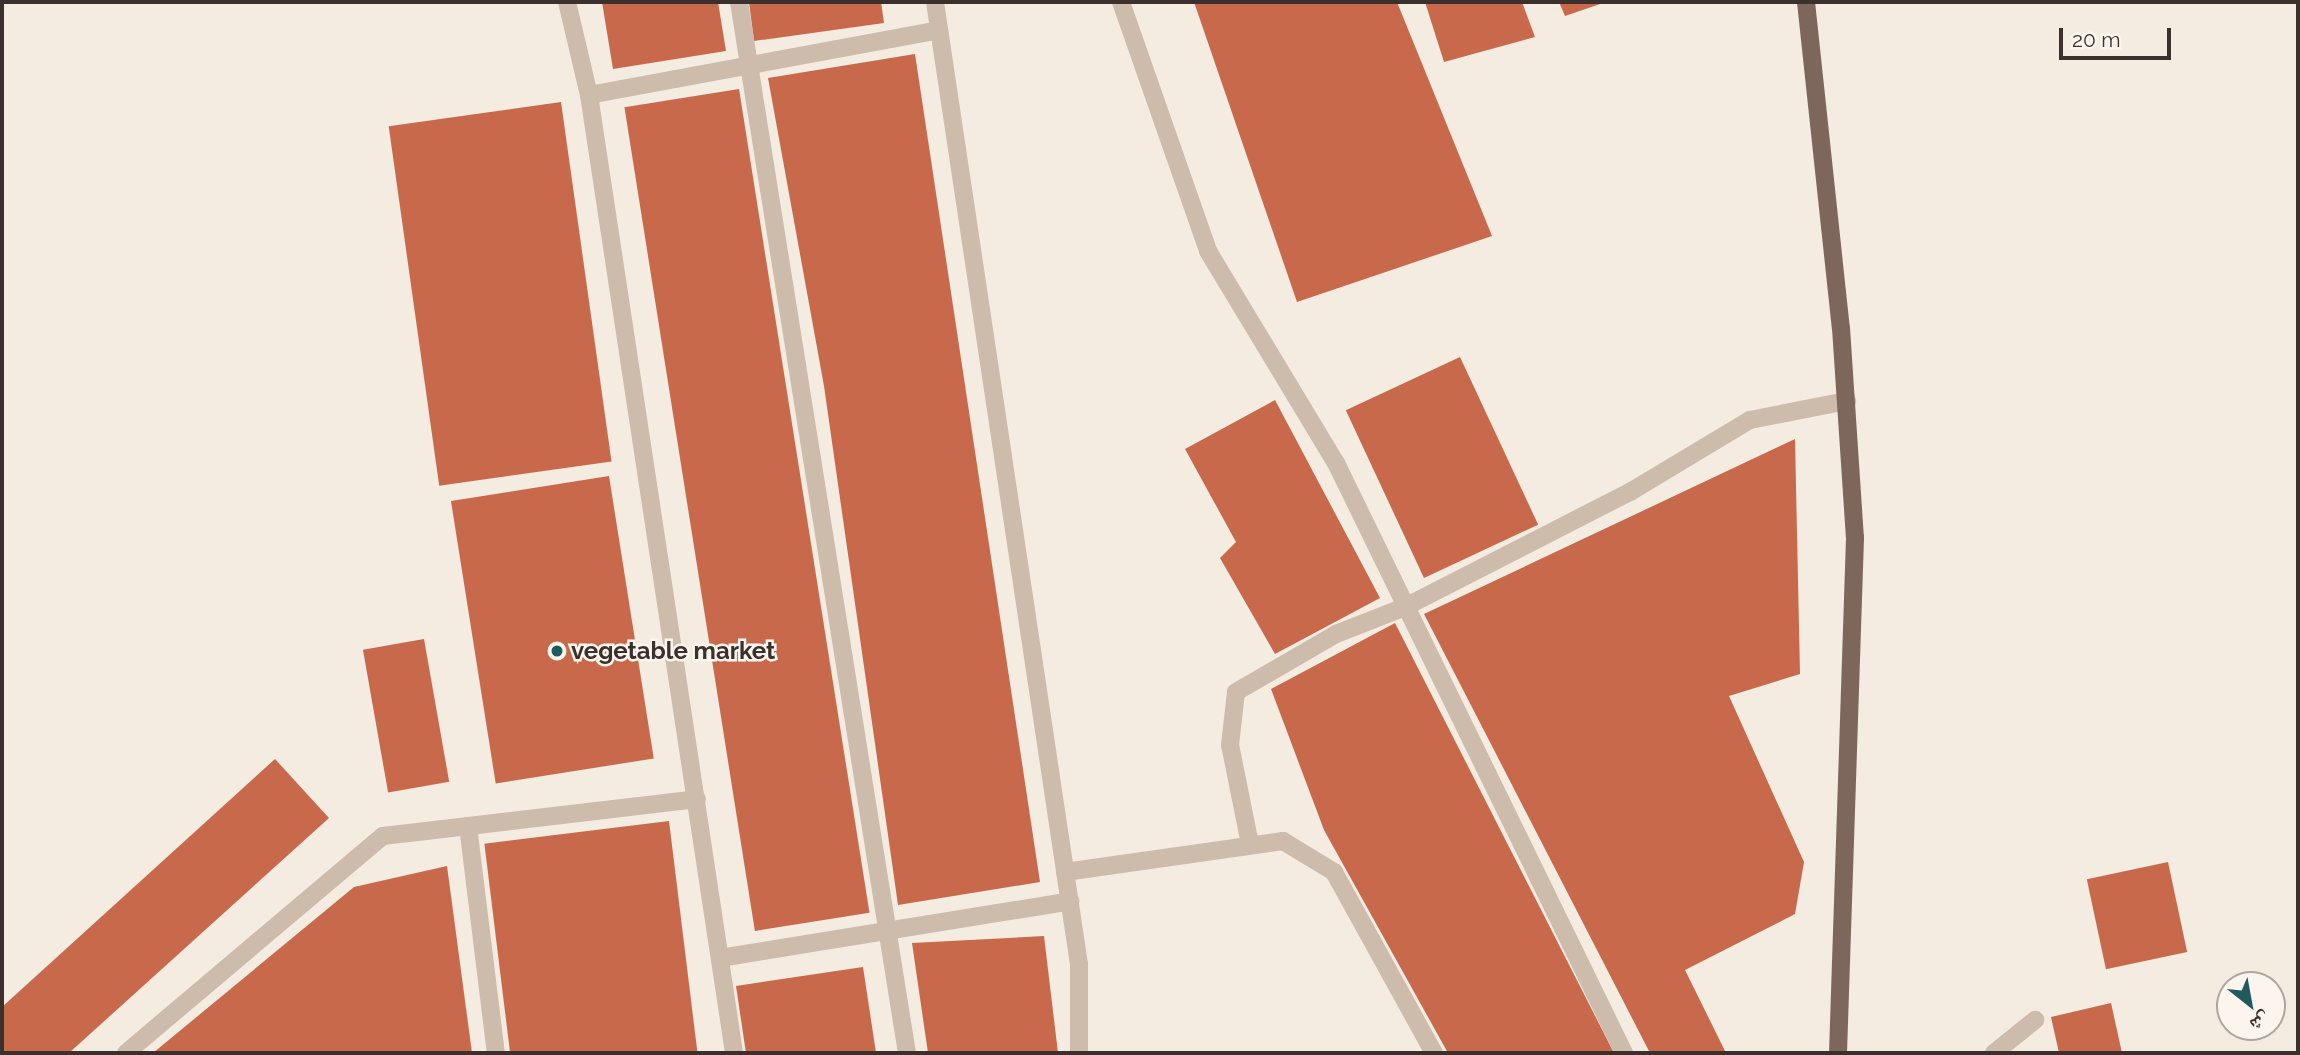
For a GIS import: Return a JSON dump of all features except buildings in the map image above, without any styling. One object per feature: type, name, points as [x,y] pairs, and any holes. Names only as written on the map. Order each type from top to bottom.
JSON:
[{"type":"main road","points":[[1806,2],[1847,401],[1855,538],[1853,743],[1838,1053]]},
{"type":"street","points":[[567,2],[589,95],[734,1053]]},
{"type":"street","points":[[738,2],[907,1053]]},
{"type":"street","points":[[935,2],[1079,964],[1079,1053]]},
{"type":"street","points":[[1121,2],[1208,251],[1336,463],[1624,1053]]},
{"type":"street","points":[[589,95],[748,61],[939,30]]},
{"type":"street","points":[[1250,844],[1230,745],[1236,692],[1336,634],[1405,607],[1630,492],[1751,420],[1847,401]]},
{"type":"street","points":[[126,1053],[383,836],[697,799]]},
{"type":"street","points":[[468,826],[496,1053]]},
{"type":"street","points":[[1065,872],[1283,841],[1334,872],[1434,1053]]},
{"type":"street","points":[[720,958],[887,928],[1070,901]]},
{"type":"street","points":[[1994,1053],[2035,1020]]},
{"type":"place","name":"vegetable market","points":[[557,651]]}]
